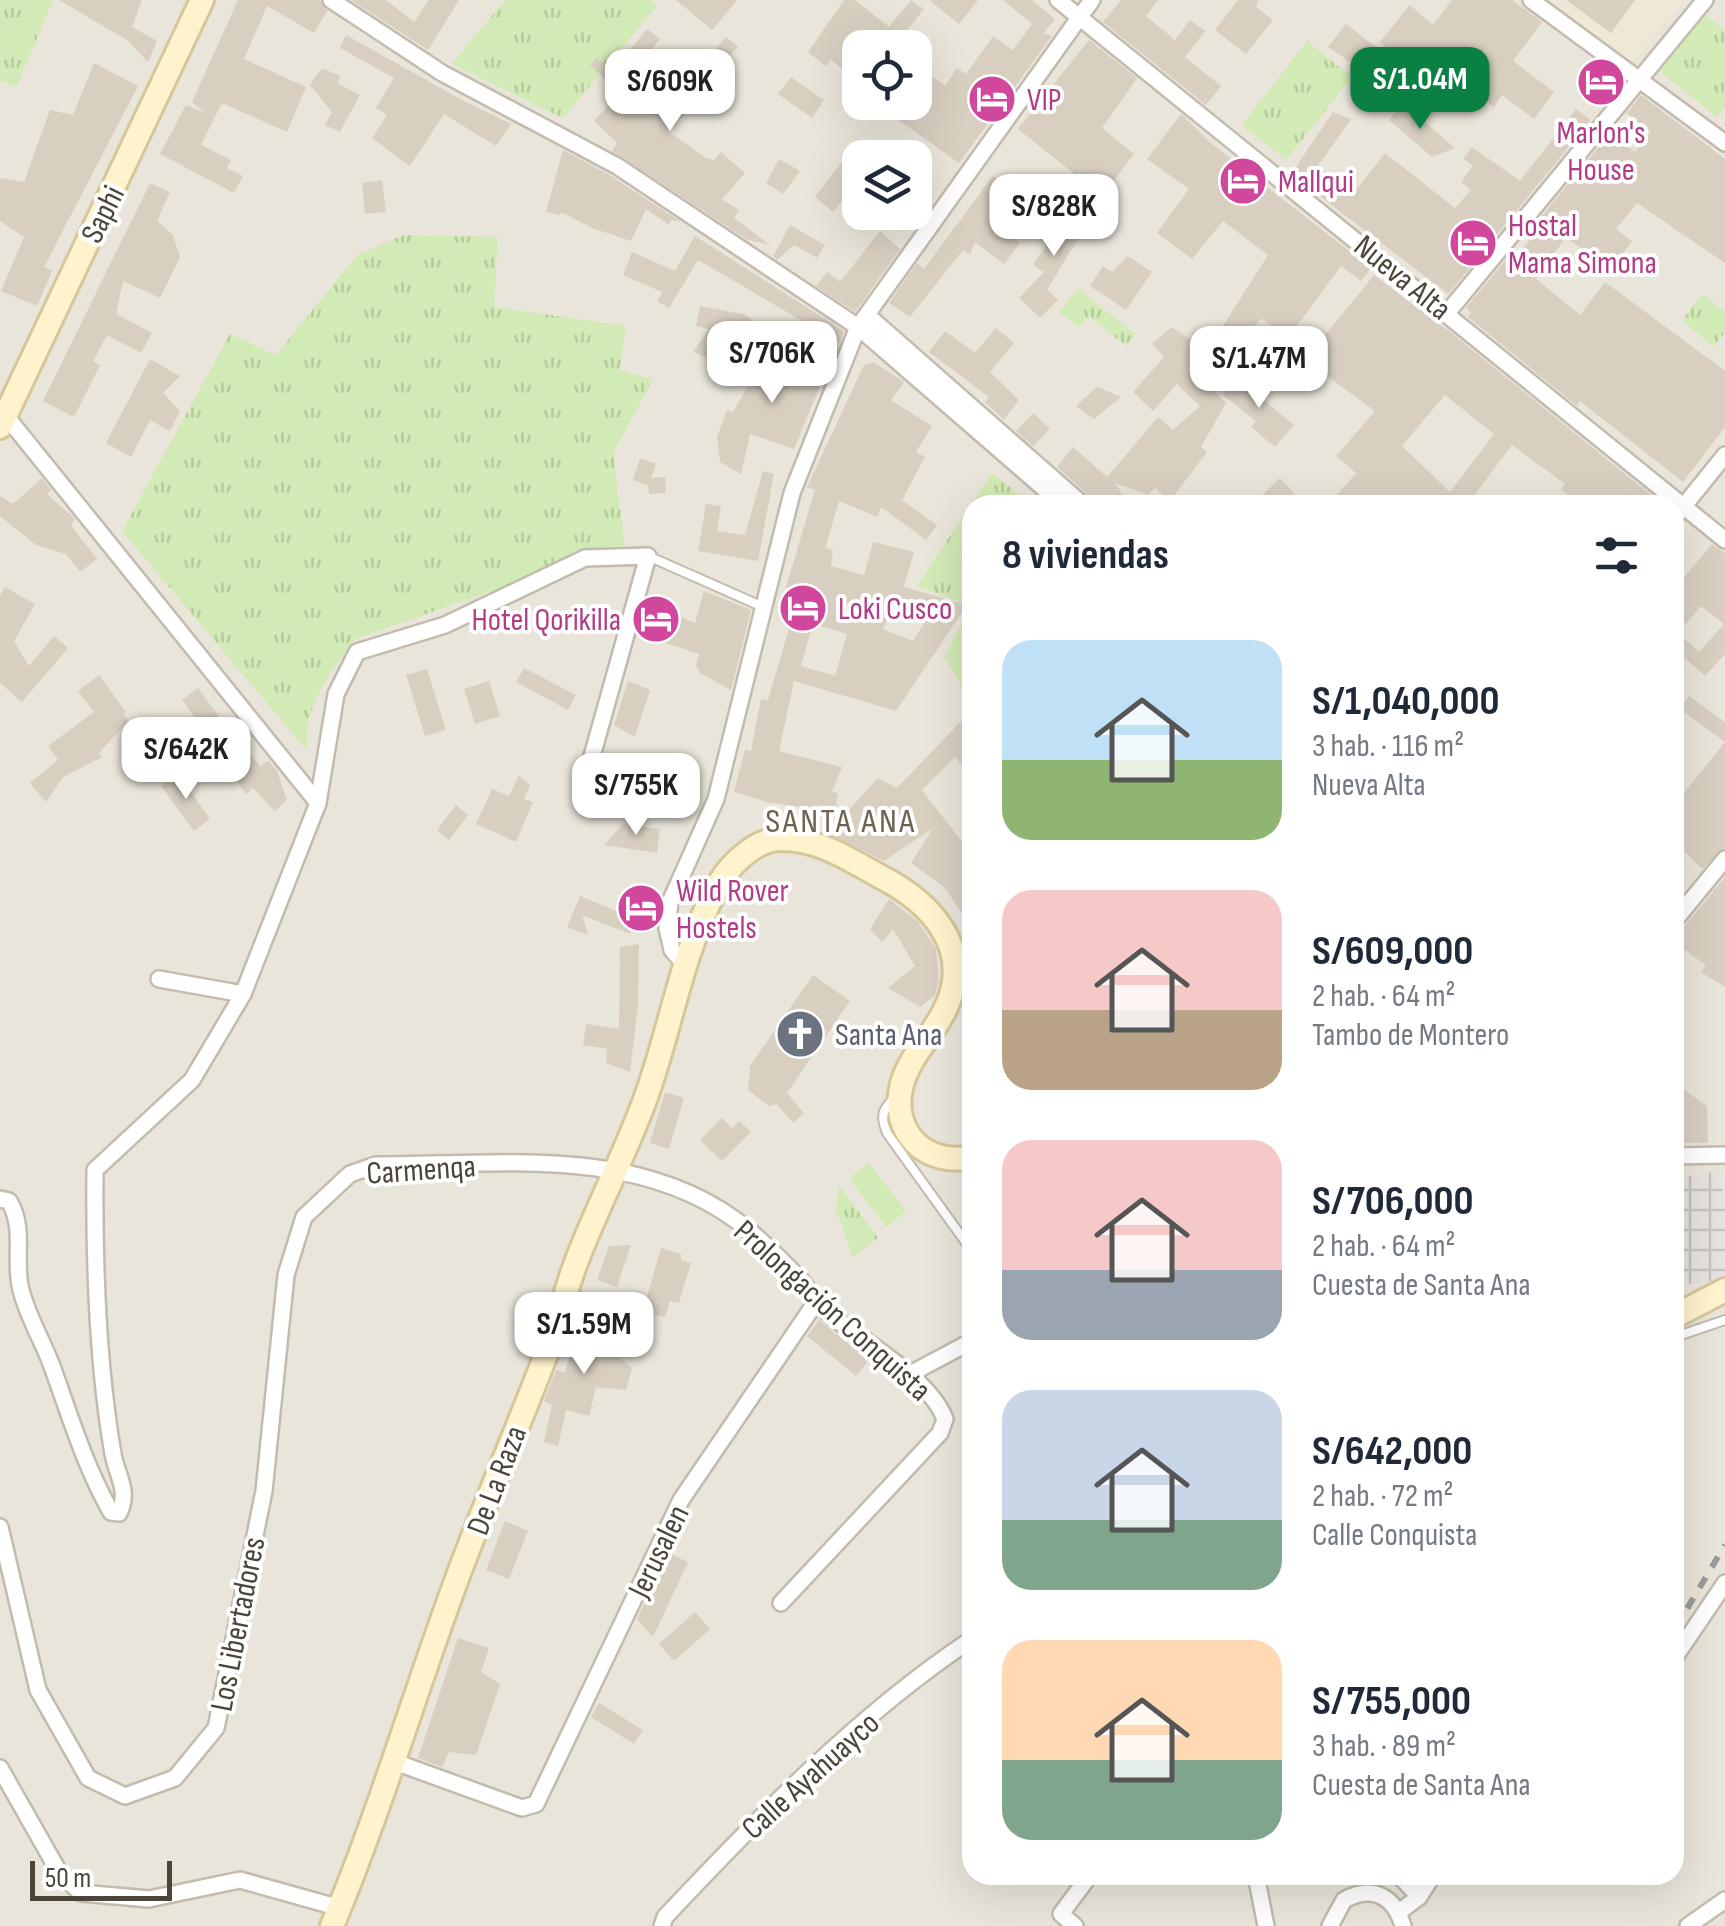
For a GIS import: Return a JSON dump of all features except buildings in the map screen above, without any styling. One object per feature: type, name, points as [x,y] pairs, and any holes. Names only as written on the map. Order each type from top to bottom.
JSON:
[{"type":"main road","name":"Saphi","points":[[3,422],[202,0]]},
{"type":"main road","name":"De La Raza","points":[[336,1917],[395,1762],[455,1584],[615,1168],[644,1104],[701,922],[717,886],[732,866],[768,840],[821,845],[913,895],[934,914],[946,932],[955,980],[948,1005],[907,1071],[901,1090]]},
{"type":"main road","points":[[901,1090],[905,1131],[921,1150],[942,1159],[962,1158]]},
{"type":"main road","points":[[1684,1306],[1725,1290]]},
{"type":"street","points":[[331,0],[442,72],[617,166],[863,321],[1071,495]]},
{"type":"street","name":"Nueva Alta","points":[[1058,0],[1448,312],[1659,495]]},
{"type":"street","points":[[686,967],[672,950],[666,928],[670,902],[716,798],[760,606],[792,494],[863,321],[1092,0]]},
{"type":"street","points":[[1531,0],[1725,143]]},
{"type":"street","points":[[1448,312],[1705,0]]},
{"type":"street","points":[[863,321],[1051,495]]},
{"type":"street","points":[[3,422],[318,802]]},
{"type":"street","points":[[1684,506],[1725,455]]},
{"type":"street","name":"Nueva Alta","points":[[1684,515],[1725,540]]},
{"type":"street","points":[[0,1198],[9,1201],[19,1217],[18,1280],[86,1468],[111,1512],[119,1513],[124,1492],[114,1456],[95,1258],[95,1170],[192,1080],[243,994],[318,802],[336,694],[358,652],[445,626],[585,558],[648,556],[582,792]]},
{"type":"street","points":[[1684,909],[1725,858]]},
{"type":"street","points":[[160,979],[243,994]]},
{"type":"street","points":[[1684,1156],[1725,1155]]},
{"type":"street","name":"Carmenqa","points":[[286,1274],[304,1217],[350,1174],[376,1165],[615,1168]]},
{"type":"street","name":"Prolongación Conquista","points":[[615,1168],[663,1179],[737,1220],[802,1280],[816,1302],[908,1375],[941,1408],[946,1419],[940,1433],[781,1603]]},
{"type":"street","name":"Los Libertadores","points":[[0,1527],[38,1690],[88,1778],[125,1796],[174,1778],[216,1728],[264,1491],[286,1274]]},
{"type":"street","name":"Jerusalen","points":[[395,1762],[522,1808],[536,1804],[681,1500],[816,1302]]},
{"type":"street","points":[[908,1375],[962,1345]]},
{"type":"street","points":[[1684,1643],[1725,1582]]},
{"type":"street","name":"Calle Ayahuayco","points":[[662,1926],[732,1846],[891,1700],[962,1647]]},
{"type":"street","points":[[0,1768],[51,1860],[80,1892],[149,1899],[240,1880],[336,1917]]},
{"type":"street","points":[[1075,1926],[1061,1914],[1083,1885]]},
{"type":"street","points":[[1258,1885],[1266,1926]]},
{"type":"street","points":[[1408,1885],[1419,1897]]},
{"type":"street","points":[[1330,1926],[1344,1900],[1358,1893],[1372,1892],[1387,1898],[1401,1919],[1427,1885]]},
{"type":"street","points":[[1688,1926],[1725,1900]]},
{"type":"lane","points":[[648,556],[760,606]]},
{"type":"lane","points":[[901,1090],[883,1109],[881,1120],[962,1237]]},
{"type":"lane","points":[[1684,1333],[1725,1320]]},
{"type":"shaded area","points":[[0,0],[1725,0],[1725,1926],[0,1926]]},
{"type":"shaded area","points":[[1543,0],[1683,0],[1630,65]]},
{"type":"shaded area","points":[[1720,1171],[1725,1207],[1725,1279],[1684,1285],[1684,1177]]},
{"type":"green space","points":[[0,0],[53,0],[17,86],[0,81]]},
{"type":"green space","points":[[505,0],[650,0],[657,6],[563,118],[452,64]]},
{"type":"green space","points":[[1703,13],[1725,31],[1725,107],[1717,117],[1658,70]]},
{"type":"green space","points":[[1307,41],[1352,77],[1286,160],[1242,125]]},
{"type":"green space","points":[[404,235],[498,237],[494,307],[626,326],[620,370],[653,379],[613,453],[626,555],[585,558],[356,639],[328,677],[313,707],[308,752],[122,531],[230,334],[276,355],[357,255]]},
{"type":"green space","points":[[1078,288],[1135,334],[1126,346],[1089,316],[1079,327],[1059,312]]},
{"type":"green space","points":[[1703,294],[1725,312],[1725,332],[1713,347],[1682,320]]},
{"type":"green space","points":[[992,473],[1020,495],[977,495]]},
{"type":"green space","points":[[962,518],[962,603],[917,586]]},
{"type":"green space","points":[[962,623],[962,686],[944,657]]},
{"type":"green space","points":[[869,1163],[906,1211],[886,1227],[849,1178]]},
{"type":"green space","points":[[839,1185],[878,1238],[853,1257],[836,1210]]},
{"type":"railway","points":[[1684,1614],[1725,1545]]},
{"type":"place","name":"Marlon's House","points":[[1601,82]]},
{"type":"place","name":"VIP","points":[[992,99]]},
{"type":"place","name":"Mallqui","points":[[1243,181]]},
{"type":"place","name":"Hostal Mama Simona","points":[[1473,243]]},
{"type":"place","name":"Loki Cusco","points":[[803,608]]},
{"type":"place","name":"Hotel Qorikilla","points":[[656,619]]},
{"type":"place","name":"Wild Rover Hostels","points":[[641,908]]},
{"type":"place","name":"Santa Ana","points":[[800,1034]]},
{"type":"district","name":"SANTA ANA","points":[[841,820]]}]
